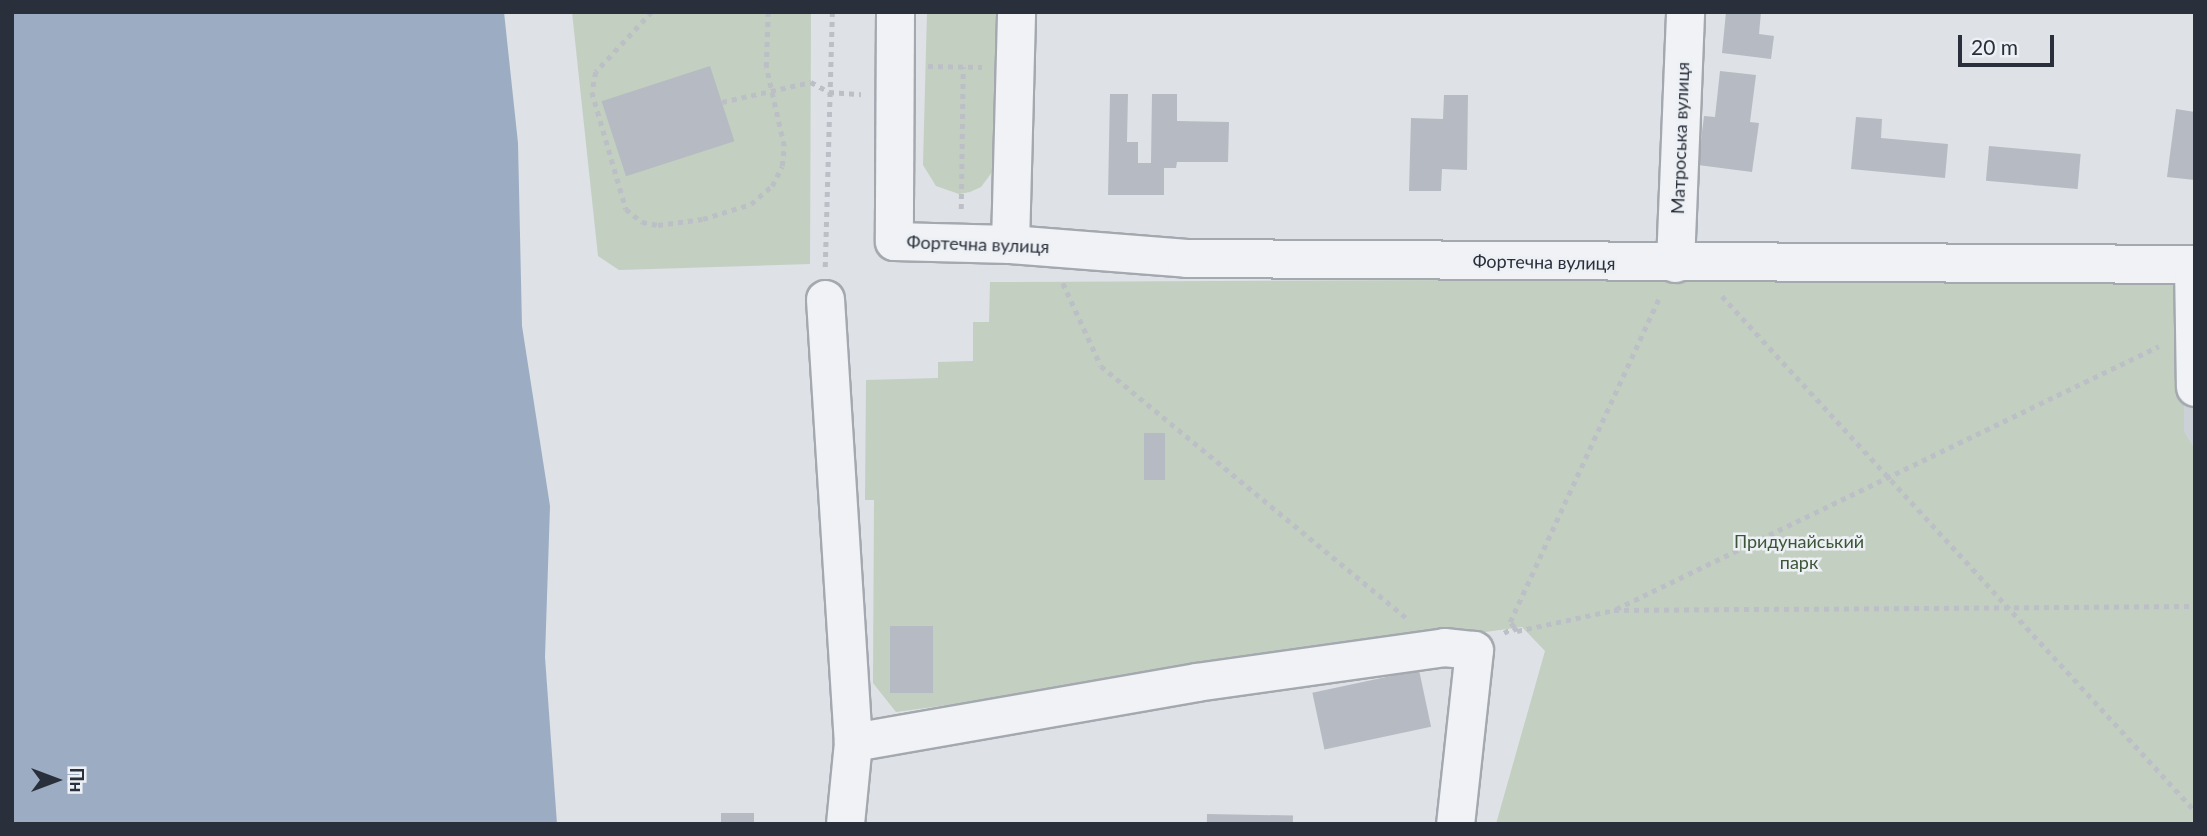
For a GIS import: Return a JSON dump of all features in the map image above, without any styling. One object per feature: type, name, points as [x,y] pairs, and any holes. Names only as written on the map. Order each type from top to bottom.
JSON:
[{"type":"street","points":[[894,12],[897,81]]},
{"type":"street","points":[[1010,244],[1016,12]]},
{"type":"street","name":"Матроська вулиця","points":[[1675,263],[1685,12]]},
{"type":"street","name":"Фортечна вулиця","points":[[897,81],[894,241],[1010,244],[1186,258],[2194,264]]},
{"type":"street","points":[[2194,264],[2192,334],[2195,387]]},
{"type":"street","points":[[825,299],[853,742],[845,824]]},
{"type":"street","points":[[853,742],[1196,682],[1459,649],[1455,824]]},
{"type":"path","points":[[652,12],[596,72],[592,92],[626,209],[642,222],[703,219],[751,204],[772,186],[782,166],[784,146],[766,67],[768,12]]},
{"type":"path","points":[[825,299],[832,12]]},
{"type":"path","points":[[722,102],[771,88],[811,82],[829,92],[963,67],[1015,69]]},
{"type":"path","points":[[961,242],[963,67]]},
{"type":"path","points":[[1047,247],[1101,366],[1459,649],[1514,627]]},
{"type":"path","points":[[1675,263],[1510,622],[1517,631],[1614,610],[2195,606]]},
{"type":"path","points":[[1719,293],[2195,811]]},
{"type":"path","points":[[1614,610],[2192,334]]},
{"type":"shaded area","points":[[2185,281],[2195,281],[2195,449],[2184,431]]},
{"type":"green space","points":[[572,12],[811,12],[810,264],[619,270],[598,256]]},
{"type":"green space","points":[[927,12],[1001,12],[995,168],[981,187],[970,192],[959,194],[936,186],[923,165]]},
{"type":"green space","name":"Придунайський парк","points":[[1691,279],[2185,281],[2184,431],[2195,449],[2195,824],[1496,824],[1545,651],[1522,627],[896,712],[873,683],[874,500],[865,500],[866,380],[938,378],[938,362],[973,361],[973,322],[989,322],[990,282]]},
{"type":"water","points":[[12,12],[504,12],[518,143],[522,326],[550,506],[545,657],[557,824],[12,824]]},
{"type":"building","points":[[1726,12],[1761,12],[1759,34],[1774,36],[1771,59],[1722,53]]},
{"type":"building","points":[[710,66],[734,141],[626,176],[602,101]]},
{"type":"building","points":[[1720,71],[1756,75],[1750,122],[1759,123],[1752,172],[1698,165],[1704,116],[1715,117]]},
{"type":"building","points":[[1110,94],[1128,94],[1127,142],[1138,142],[1138,163],[1151,163],[1152,94],[1177,94],[1177,121],[1229,122],[1228,162],[1177,162],[1176,168],[1164,168],[1164,195],[1108,195]]},
{"type":"building","points":[[1444,95],[1468,95],[1467,170],[1442,169],[1441,191],[1409,191],[1411,118],[1443,119]]},
{"type":"building","points":[[2176,109],[2195,112],[2195,180],[2167,177]]},
{"type":"building","points":[[1856,117],[1882,119],[1881,138],[1948,144],[1945,178],[1851,169]]},
{"type":"building","points":[[1989,146],[2081,154],[2078,189],[1986,181]]},
{"type":"building","points":[[1144,433],[1165,433],[1165,480],[1144,480]]},
{"type":"building","points":[[890,626],[933,626],[933,693],[890,693]]},
{"type":"building","points":[[1419,670],[1431,727],[1324,749],[1312,693]]},
{"type":"building","points":[[721,813],[754,813],[754,824],[721,824]]},
{"type":"building","points":[[1207,814],[1293,816],[1293,824],[1207,824]]}]
